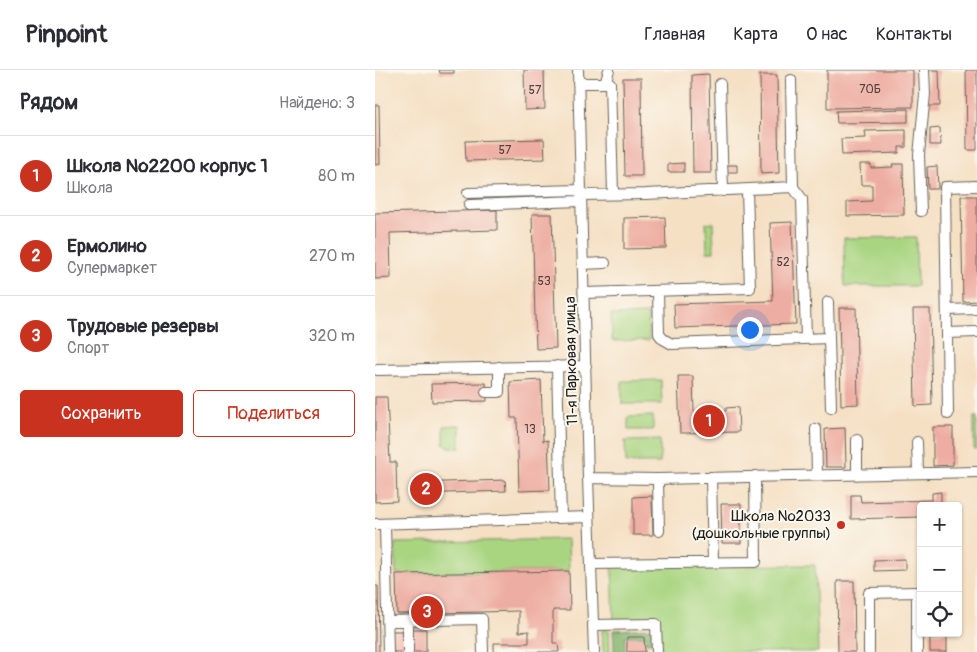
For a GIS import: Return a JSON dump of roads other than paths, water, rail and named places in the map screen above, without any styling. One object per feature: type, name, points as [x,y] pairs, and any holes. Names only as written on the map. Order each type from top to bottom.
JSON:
[{"type":"street","name":"11-я Парковая улица","points":[[578,70],[593,652]]},
{"type":"street","points":[[605,83],[609,70]]},
{"type":"street","points":[[921,211],[919,155],[925,94],[924,70]]},
{"type":"street","points":[[791,80],[793,188],[802,199],[805,339]]},
{"type":"street","points":[[578,83],[610,83],[613,194]]},
{"type":"street","points":[[720,84],[723,191]]},
{"type":"street","points":[[948,414],[945,187],[977,186]]},
{"type":"street","points":[[468,193],[581,195],[793,188]]},
{"type":"street","points":[[584,293],[750,288],[747,190]]},
{"type":"street","points":[[469,205],[581,195]]},
{"type":"street","points":[[583,264],[605,264]]},
{"type":"street","points":[[658,291],[659,334],[663,339],[672,344],[829,338]]},
{"type":"street","points":[[828,302],[831,408]]},
{"type":"street","points":[[947,310],[977,309]]},
{"type":"street","points":[[947,333],[977,332]]},
{"type":"street","points":[[377,370],[544,364],[586,366]]},
{"type":"street","points":[[557,366],[561,518]]},
{"type":"street","points":[[487,392],[499,392],[499,367]]},
{"type":"street","points":[[816,429],[817,475]]},
{"type":"street","points":[[857,440],[857,475]]},
{"type":"street","points":[[917,442],[918,473]]},
{"type":"street","points":[[588,478],[977,472]]},
{"type":"street","points":[[591,564],[756,562],[755,476]]},
{"type":"street","points":[[711,477],[713,562]]},
{"type":"street","points":[[658,478],[659,531]]},
{"type":"street","points":[[388,652],[380,524],[589,517]]},
{"type":"street","points":[[869,652],[869,593],[917,592],[917,652]]},
{"type":"street","points":[[387,621],[482,619],[483,652]]},
{"type":"street","points":[[408,621],[408,652]]},
{"type":"street","points":[[593,625],[656,624],[657,652]]},
{"type":"place","name":"Школа №2200 корпус 1","points":[[709,421]]},
{"type":"place","name":"Ермолино","points":[[426,489]]},
{"type":"place","name":"Школа №2033 (дошкольные группы)","points":[[841,525]]},
{"type":"place","name":"Трудовые резервы","points":[[427,612]]}]
